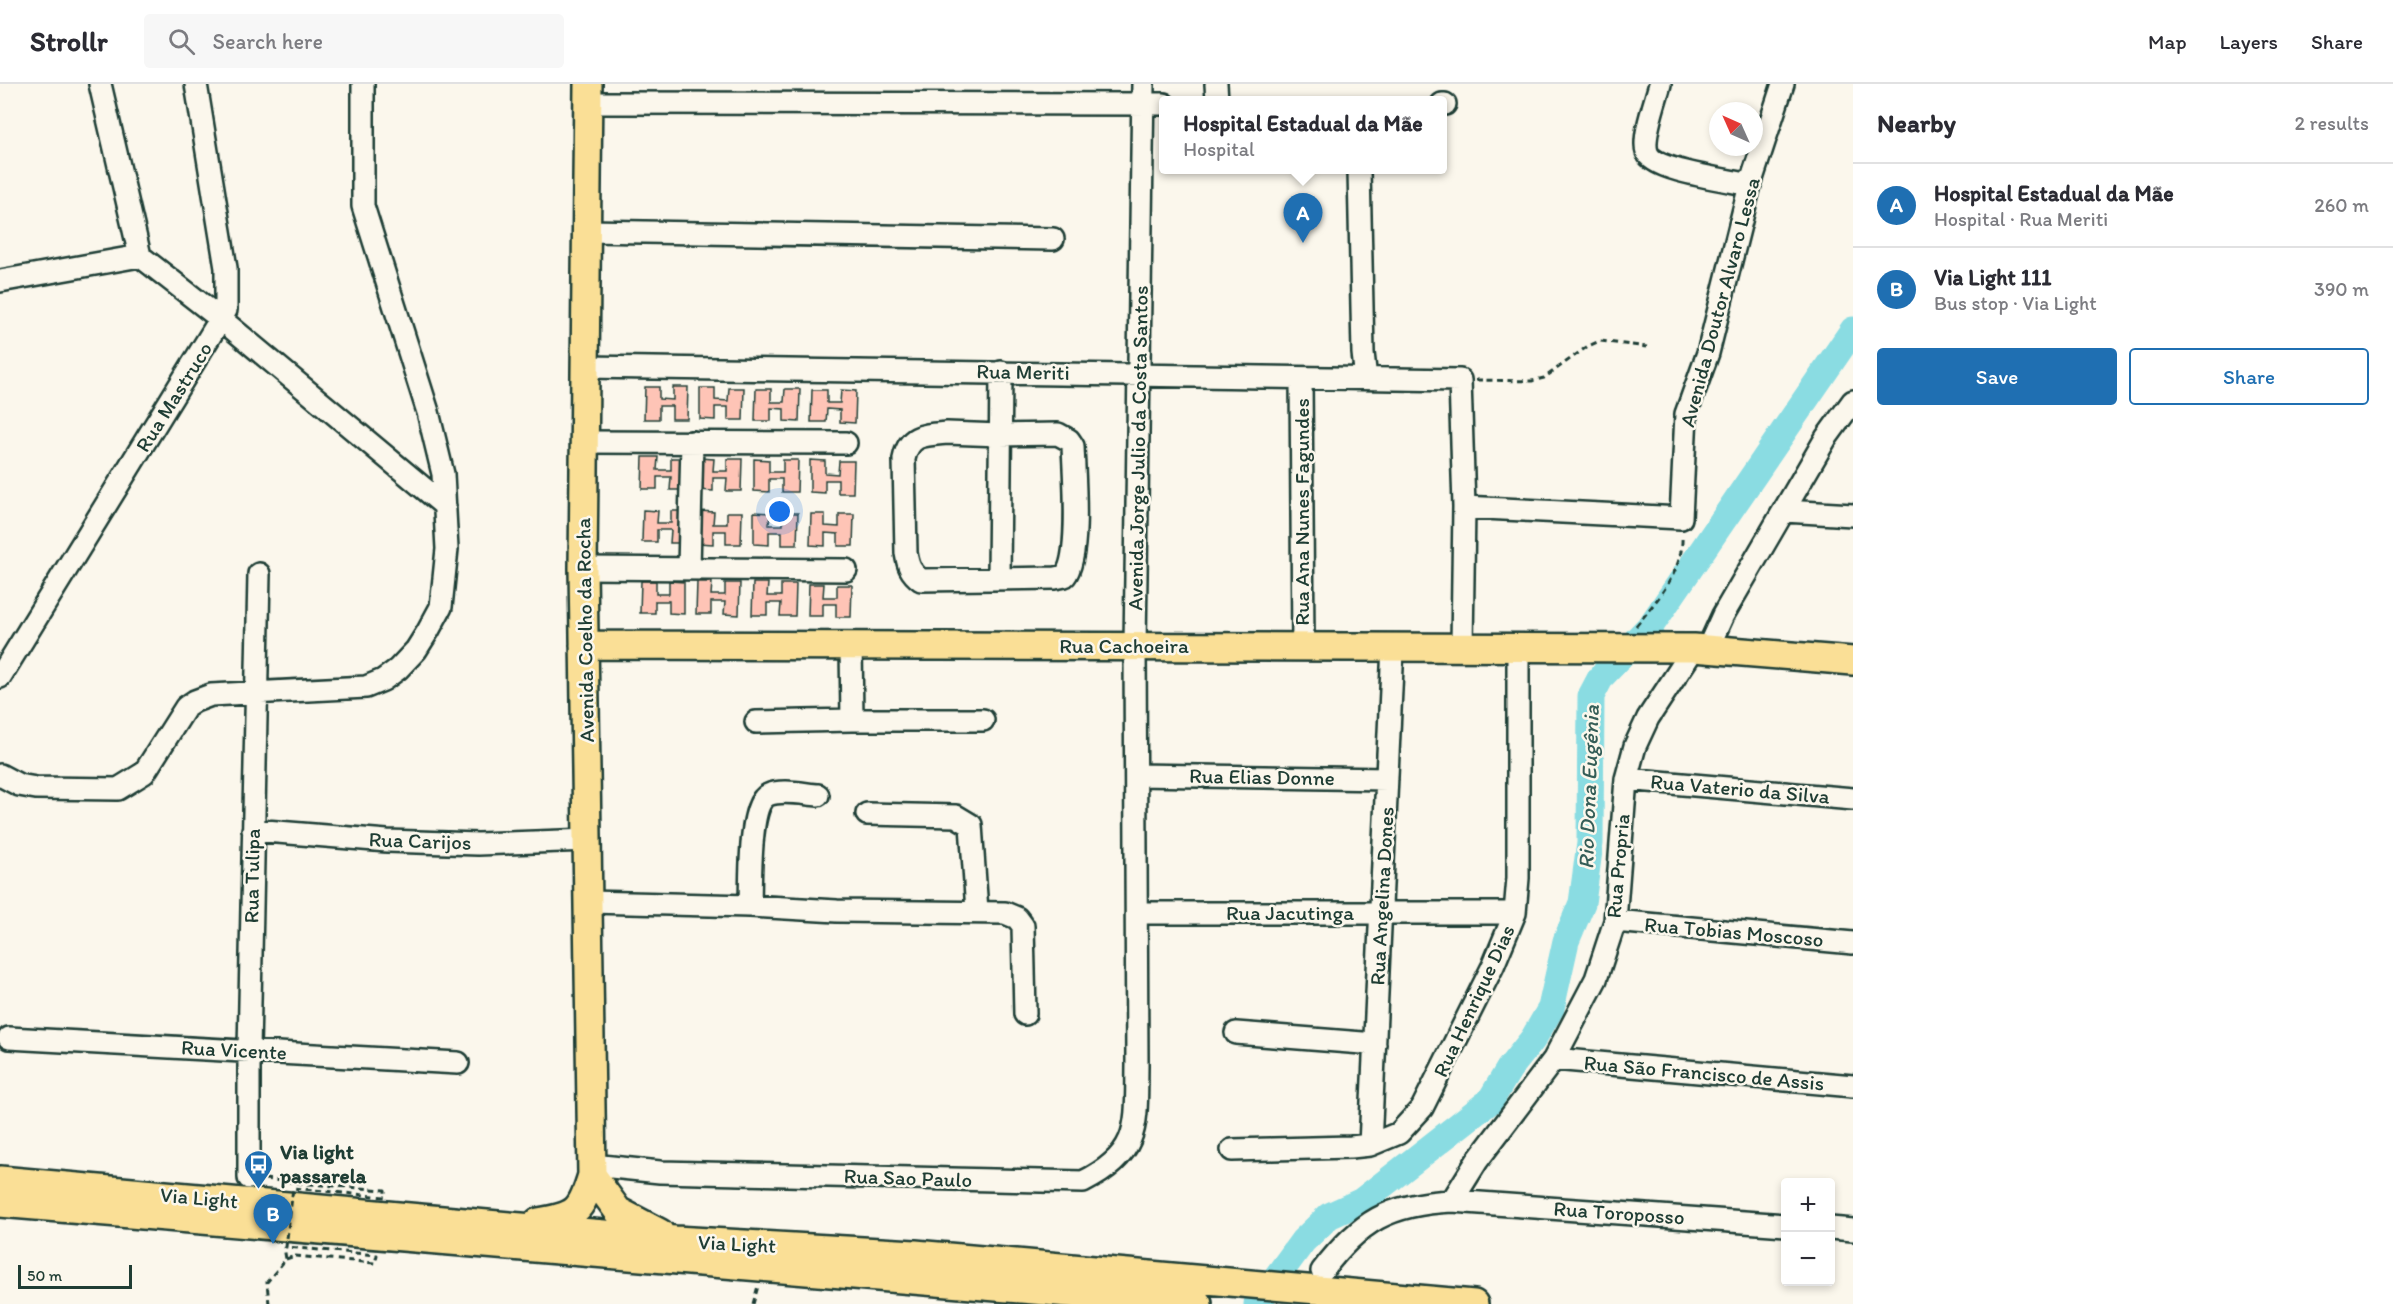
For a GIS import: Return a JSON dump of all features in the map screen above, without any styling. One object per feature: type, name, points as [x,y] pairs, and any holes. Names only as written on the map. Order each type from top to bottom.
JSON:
[{"type":"main road","name":"Avenida Coelho da Rocha","points":[[509,1226],[568,1217],[584,1200],[592,1170],[589,840],[583,568],[589,94]]},
{"type":"main road","name":"Rua Cachoeira","points":[[584,645],[1621,647],[1701,648],[1853,660]]},
{"type":"main road","points":[[592,1170],[618,1211],[675,1240]]},
{"type":"main road","name":"Via Light","points":[[0,1180],[675,1240],[915,1254],[1225,1284],[1289,1286],[1474,1304]]},
{"type":"main road","name":"Via Light","points":[[0,1203],[1198,1304]]},
{"type":"street","points":[[100,84],[140,256],[222,320],[445,506]]},
{"type":"street","name":"Rua Mastruco","points":[[0,677],[222,320],[228,296],[226,268],[196,84]]},
{"type":"street","points":[[0,775],[19,785],[36,788],[118,789],[144,773],[176,720],[195,701],[211,695],[256,695],[366,687],[383,680],[398,669],[416,650],[441,607],[447,549],[443,474],[428,412],[363,206],[363,84]]},
{"type":"street","points":[[1660,84],[1647,135],[1646,150],[1649,158],[1663,167],[1750,185]]},
{"type":"street","name":"Avenida Doutor Alvaro Lessa","points":[[1681,518],[1686,414],[1708,353],[1750,185],[1783,84]]},
{"type":"street","points":[[589,94],[1150,98]]},
{"type":"street","name":"Avenida Jorge Julio da Costa Santos","points":[[1137,1065],[1135,646],[1139,373],[1150,98]]},
{"type":"street","points":[[1359,174],[1363,352],[1366,379]]},
{"type":"street","points":[[588,231],[1053,239]]},
{"type":"street","points":[[0,281],[140,256]]},
{"type":"street","name":"Rua Meriti","points":[[585,366],[1139,373],[1460,380]]},
{"type":"street","points":[[999,577],[1001,372]]},
{"type":"street","name":"Rua Ana Nunes Fagundes","points":[[1300,378],[1303,646]]},
{"type":"street","points":[[1460,380],[1464,507],[1462,646]]},
{"type":"street","name":"Rua Propria","points":[[1452,1200],[1477,1161],[1554,1059],[1596,979],[1615,921],[1626,779],[1635,746],[1648,718],[1723,615],[1826,438],[1853,401]]},
{"type":"street","points":[[1058,434],[1069,440],[1073,446],[1075,492],[1073,562],[1065,576],[1055,578],[999,577],[921,580],[908,566],[904,459],[907,447],[921,435],[1058,434]]},
{"type":"street","points":[[584,442],[846,443]]},
{"type":"street","points":[[688,569],[692,442]]},
{"type":"street","points":[[1464,507],[1681,518]]},
{"type":"street","points":[[1784,511],[1853,514]]},
{"type":"street","points":[[583,568],[846,570]]},
{"type":"street","name":"Rua Tulipa","points":[[249,1178],[252,830],[259,574]]},
{"type":"street","points":[[851,645],[852,720]]},
{"type":"street","name":"Rua Angelina Dones","points":[[1370,1145],[1393,646]]},
{"type":"street","name":"Rua Henrique Dias","points":[[1370,1145],[1399,1132],[1422,1108],[1484,987],[1515,914],[1518,878],[1518,646]]},
{"type":"street","points":[[756,722],[983,720]]},
{"type":"street","name":"Rua Elias Donne","points":[[1136,775],[1387,779]]},
{"type":"street","name":"Rua Vaterio da Silva","points":[[1626,779],[1853,799]]},
{"type":"street","points":[[750,906],[754,825],[758,804],[765,796],[774,793],[818,795]]},
{"type":"street","points":[[867,814],[956,816],[971,825],[977,911]]},
{"type":"street","name":"Rua Carijos","points":[[252,830],[387,841],[478,844],[589,840]]},
{"type":"street","points":[[589,902],[750,906],[837,911],[1005,913],[1017,918],[1023,926],[1024,1014]]},
{"type":"street","name":"Rua Jacutinga","points":[[1138,913],[1515,914]]},
{"type":"street","name":"Rua Tobias Moscoso","points":[[1615,921],[1853,943]]},
{"type":"street","points":[[1236,1033],[1375,1044]]},
{"type":"street","name":"Rua Vicente","points":[[9,1038],[458,1063]]},
{"type":"street","name":"Rua São Francisco de Assis","points":[[1554,1059],[1853,1086]]},
{"type":"street","name":"Rua Sao Paulo","points":[[592,1170],[1083,1182],[1105,1172],[1126,1150],[1136,1125],[1137,1065]]},
{"type":"street","points":[[1232,1150],[1370,1145]]},
{"type":"street","name":"Rua Toroposso","points":[[1322,1271],[1338,1250],[1359,1231],[1388,1212],[1420,1202],[1452,1200],[1781,1225]]},
{"type":"street","points":[[1835,1228],[1853,1230]]},
{"type":"path","points":[[1460,380],[1532,381],[1544,378],[1588,346],[1600,341],[1647,347]]},
{"type":"path","points":[[1621,647],[1674,574],[1682,544],[1681,518]]},
{"type":"path","points":[[249,1178],[385,1190],[385,1197],[293,1188],[286,1247],[376,1256],[375,1263],[295,1256],[286,1259],[267,1282],[269,1304]]},
{"type":"path","points":[[281,1228],[286,1259]]},
{"type":"building","points":[[645,387],[659,387],[659,399],[673,400],[673,387],[688,387],[687,419],[672,419],[672,406],[659,406],[659,419],[644,419]]},
{"type":"building","points":[[700,388],[715,388],[715,400],[728,401],[729,388],[744,388],[743,420],[728,420],[728,407],[715,407],[715,420],[700,419]]},
{"type":"building","points":[[756,389],[771,389],[771,402],[784,402],[785,389],[800,389],[799,422],[784,421],[784,409],[771,408],[771,421],[755,421]]},
{"type":"building","points":[[812,390],[827,390],[827,403],[840,403],[841,390],[856,391],[855,423],[840,422],[840,410],[827,409],[826,422],[811,422]]},
{"type":"building","points":[[643,457],[658,457],[657,470],[671,470],[671,458],[686,458],[685,490],[670,490],[671,477],[657,477],[657,489],[642,489]]},
{"type":"building","points":[[699,458],[714,459],[713,471],[727,471],[727,459],[742,459],[741,491],[726,491],[727,478],[713,478],[713,491],[698,490]]},
{"type":"building","points":[[754,459],[769,460],[769,472],[783,472],[783,460],[798,460],[797,492],[782,492],[782,479],[769,479],[769,492],[754,491]]},
{"type":"building","points":[[810,460],[825,461],[825,473],[838,474],[839,461],[854,461],[853,493],[838,493],[838,480],[825,480],[825,493],[810,492]]},
{"type":"building","points":[[643,510],[658,511],[657,523],[671,523],[671,511],[686,511],[685,543],[670,543],[671,530],[657,530],[657,542],[642,542]]},
{"type":"building","points":[[699,511],[714,512],[713,524],[727,524],[727,512],[742,512],[741,544],[726,544],[726,531],[713,531],[713,544],[698,543]]},
{"type":"building","points":[[754,512],[770,513],[769,525],[783,525],[783,513],[798,513],[797,545],[782,545],[782,532],[769,532],[769,545],[754,544]]},
{"type":"building","points":[[811,514],[825,514],[825,526],[839,527],[839,514],[854,514],[853,546],[838,546],[838,534],[825,533],[825,546],[810,545]]},
{"type":"building","points":[[641,581],[656,581],[656,594],[669,594],[669,581],[684,582],[684,614],[669,613],[669,601],[655,601],[655,613],[640,613]]},
{"type":"building","points":[[697,582],[712,582],[711,595],[725,595],[725,583],[740,583],[739,615],[724,614],[725,602],[711,602],[711,614],[696,614]]},
{"type":"building","points":[[753,583],[768,583],[767,596],[781,596],[781,584],[796,584],[795,616],[780,616],[781,603],[767,603],[767,615],[752,615]]},
{"type":"building","points":[[809,584],[824,584],[823,597],[837,597],[837,585],[852,585],[851,617],[836,617],[836,604],[823,604],[823,616],[808,616]]},
{"type":"waterway","name":"Rio Dona Eugênia","points":[[1257,1304],[1303,1241],[1329,1216],[1362,1201],[1490,1101],[1509,1069],[1533,1039],[1551,1008],[1566,941],[1582,903],[1590,843],[1591,696],[1601,677],[1652,624],[1853,330]]},
{"type":"place","name":"Hospital Estadual da Mãe","points":[[1303,243]]},
{"type":"place","name":"Via light passarela","points":[[259,1190]]},
{"type":"place","name":"Via Light 111","points":[[273,1244]]}]
